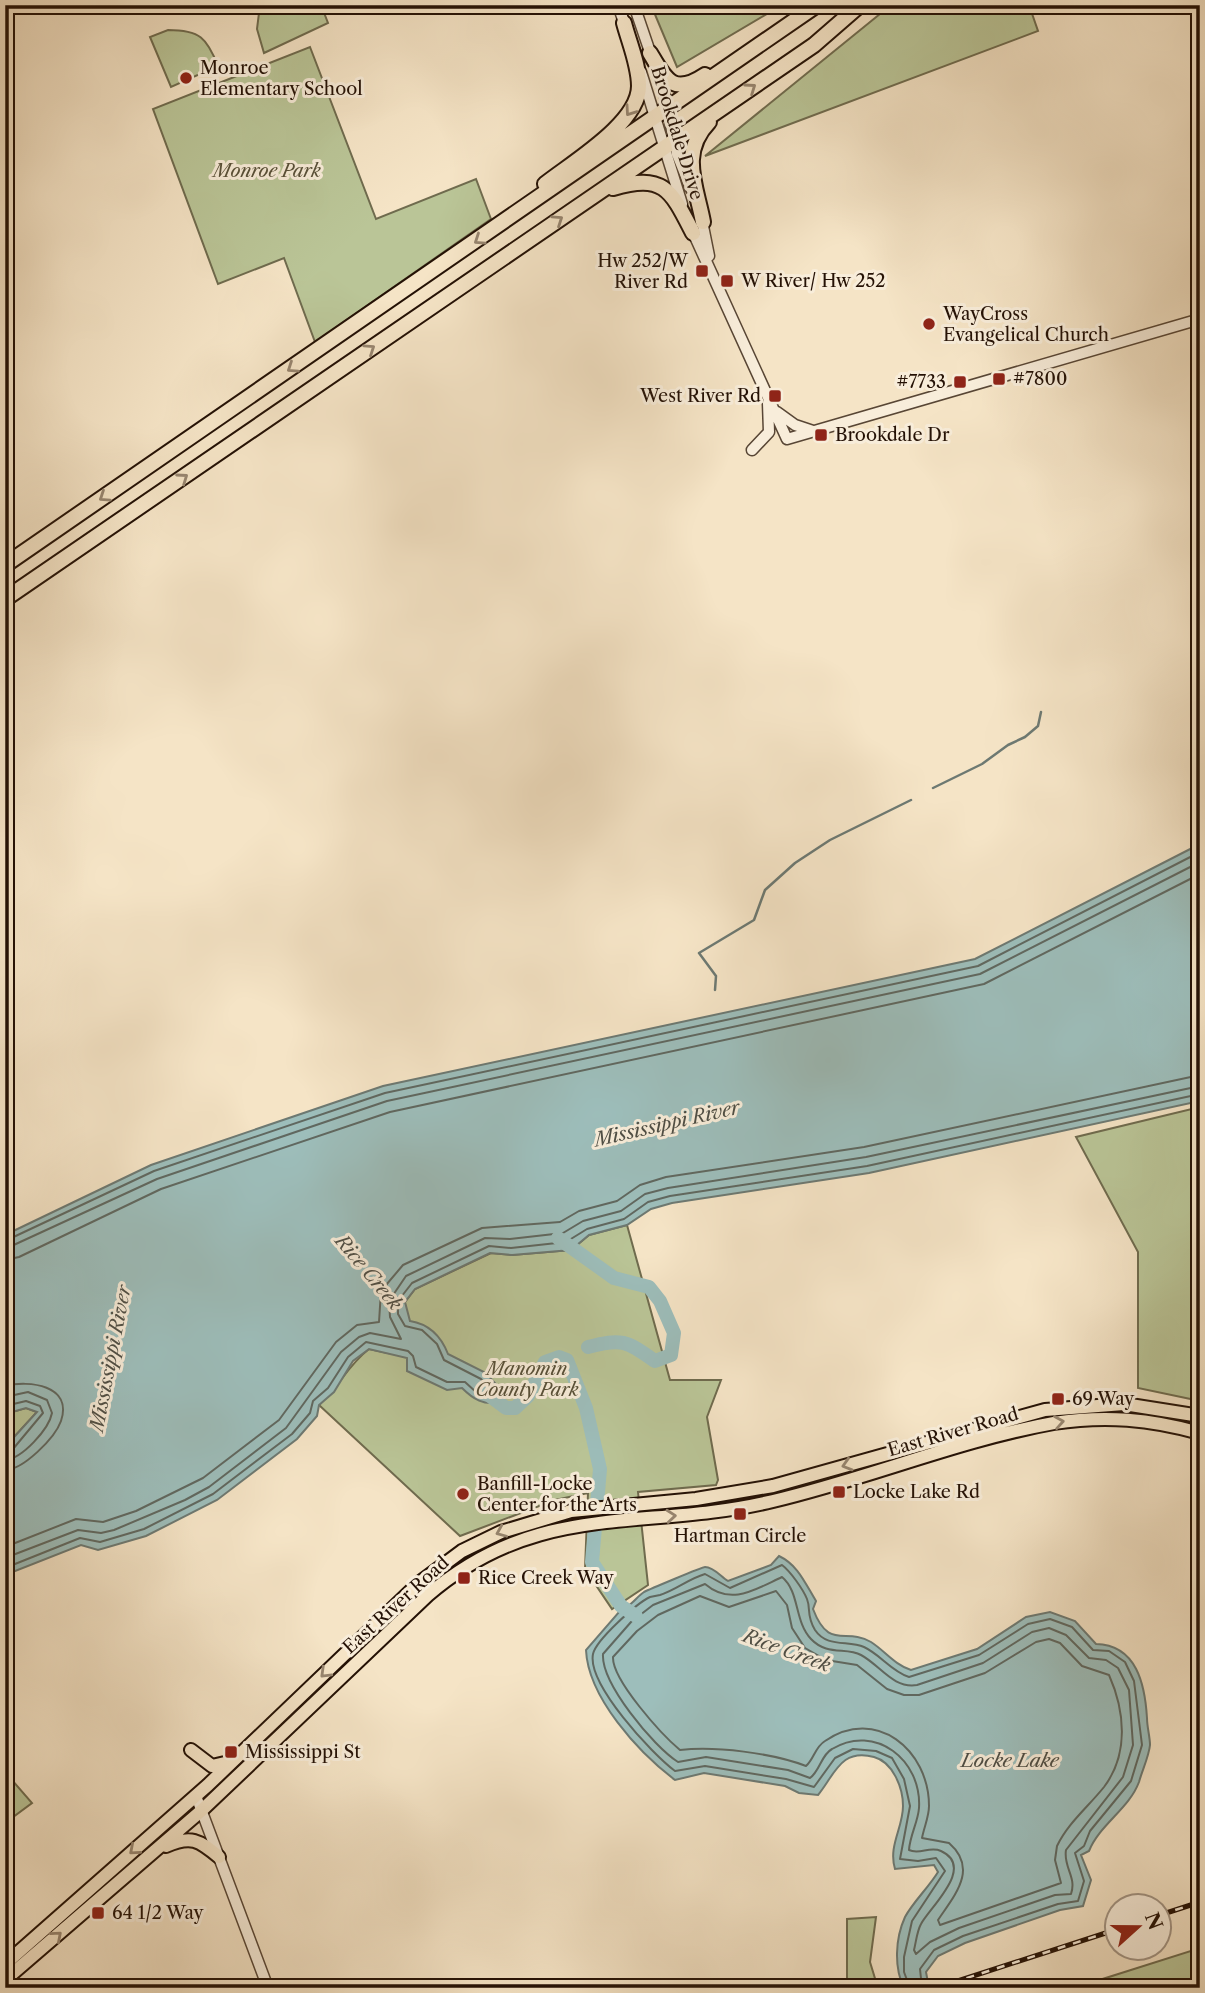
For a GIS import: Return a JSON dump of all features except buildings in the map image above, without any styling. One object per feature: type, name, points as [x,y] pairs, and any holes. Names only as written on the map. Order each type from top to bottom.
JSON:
[{"type":"highway","points":[[5,599],[725,106],[814,44],[860,5]]},
{"type":"highway","points":[[650,53],[665,78],[676,85],[688,84],[816,6]]},
{"type":"highway","points":[[5,565],[816,6]]},
{"type":"highway","points":[[510,219],[544,185],[618,125],[636,105],[639,80],[624,23]]},
{"type":"highway","points":[[698,227],[690,157],[699,133],[725,106]]},
{"type":"highway","points":[[598,193],[638,181],[658,184],[675,198],[698,227]]},
{"type":"main road","name":"East River Road","points":[[5,1964],[196,1796],[419,1583],[444,1563],[501,1532],[540,1518],[590,1508],[695,1499],[773,1486],[1056,1408],[1124,1404],[1200,1416]]},
{"type":"main road","name":"East River Road","points":[[5,1980],[201,1811],[452,1575],[509,1544],[557,1528],[698,1514],[768,1502],[1039,1426],[1072,1420],[1137,1419],[1200,1433]]},
{"type":"main road","points":[[191,1750],[212,1766],[236,1759]]},
{"type":"main road","points":[[156,1850],[186,1837],[198,1840],[219,1857]]},
{"type":"street","name":"Brookdale Drive","points":[[618,5],[662,114]]},
{"type":"street","name":"Brookdale Drive","points":[[634,5],[650,53],[669,144],[712,267],[787,439],[813,431]]},
{"type":"street","points":[[775,409],[792,424],[813,431],[1200,319]]},
{"type":"street","points":[[752,450],[770,429],[765,388]]},
{"type":"street","points":[[196,1796],[268,1988]]},
{"type":"green space","points":[[260,5],[321,5],[328,23],[264,53],[257,29]]},
{"type":"green space","points":[[651,5],[782,5],[677,67]]},
{"type":"green space","points":[[891,5],[1029,5],[1038,31],[705,156]]},
{"type":"green space","points":[[168,30],[188,32],[201,38],[206,42],[218,66],[171,87],[150,37]]},
{"type":"green space","name":"Monroe Park","points":[[310,47],[376,219],[476,179],[491,219],[315,342],[284,258],[218,284],[153,109]]},
{"type":"green space","points":[[1200,1107],[1200,1401],[1138,1388],[1138,1252],[1076,1137]]},
{"type":"green space","name":"Manomin County Park","points":[[627,1225],[670,1380],[721,1380],[707,1417],[718,1480],[716,1485],[638,1492],[648,1585],[612,1609],[585,1569],[588,1493],[555,1500],[460,1536],[319,1405],[369,1349],[388,1353],[405,1312],[405,1302],[415,1289],[491,1253],[512,1255],[571,1250],[589,1235]]},
{"type":"green space","points":[[26,1408],[37,1412],[5,1447],[5,1414]]},
{"type":"green space","points":[[5,1772],[32,1803],[5,1823]]},
{"type":"green space","points":[[876,1917],[870,1962],[877,1985],[847,1988],[847,1919]]},
{"type":"green space","points":[[1200,1948],[1200,1988],[1092,1988],[1090,1983],[1156,1962],[1174,1962],[1174,1956]]},
{"type":"water","name":"Mississippi River","points":[[1200,844],[1200,1101],[869,1173],[672,1203],[651,1209],[627,1225],[589,1235],[571,1250],[512,1255],[490,1253],[415,1289],[405,1302],[410,1321],[434,1332],[448,1354],[486,1373],[502,1391],[500,1402],[479,1401],[462,1388],[447,1390],[407,1371],[407,1358],[369,1349],[353,1361],[334,1392],[319,1405],[317,1416],[297,1439],[217,1500],[146,1536],[98,1550],[81,1545],[5,1575],[5,1447],[37,1412],[26,1408],[5,1414],[5,1235],[151,1165],[383,1086],[975,959]]},
{"type":"water","name":"Locke Lake","points":[[779,1556],[796,1569],[804,1581],[816,1601],[813,1609],[825,1630],[838,1636],[853,1636],[871,1642],[911,1670],[977,1649],[1026,1617],[1050,1612],[1075,1621],[1096,1644],[1110,1646],[1130,1659],[1141,1680],[1144,1693],[1149,1749],[1139,1782],[1129,1800],[1100,1833],[1089,1851],[1081,1855],[1091,1880],[1083,1906],[1060,1910],[965,1943],[938,1956],[926,1972],[929,1988],[904,1988],[897,1963],[902,1926],[908,1911],[938,1872],[934,1865],[895,1869],[893,1853],[903,1799],[896,1777],[887,1764],[874,1757],[854,1756],[834,1771],[818,1795],[799,1793],[785,1786],[704,1773],[675,1780],[631,1739],[605,1704],[589,1668],[586,1650],[620,1611],[618,1608],[625,1603],[628,1606],[644,1592],[705,1567],[728,1581],[771,1565]]},
{"type":"waterway","points":[[933,788],[982,764],[1008,745],[1025,737],[1038,726],[1041,712]]},
{"type":"waterway","points":[[715,990],[716,976],[699,953],[754,920],[765,890],[795,863],[830,840],[911,800]]},
{"type":"waterway","name":"Rice Creek","points":[[558,1238],[614,1278],[649,1287],[660,1301],[674,1333],[671,1355],[655,1361],[624,1343],[588,1347]]},
{"type":"waterway","name":"Rice Creek","points":[[486,1393],[506,1408],[515,1408],[528,1396],[545,1362],[559,1357],[567,1360],[586,1408],[600,1469],[592,1562],[621,1606],[636,1616]]},
{"type":"railway","points":[[1174,1910],[1200,1902]]},
{"type":"railway","points":[[936,1988],[1104,1934]]},
{"type":"place","name":"Monroe Elementary School","points":[[186,78]]},
{"type":"place","name":"Hw 252/W River Rd","points":[[702,271]]},
{"type":"place","name":"W River/ Hw 252","points":[[727,281]]},
{"type":"place","name":"WayCross Evangelical Church","points":[[929,324]]},
{"type":"place","name":"#7800","points":[[999,379]]},
{"type":"place","name":"#7733","points":[[960,382]]},
{"type":"place","name":"West River Rd","points":[[775,396]]},
{"type":"place","name":"Brookdale Dr","points":[[821,435]]},
{"type":"place","name":"69 Way","points":[[1058,1399]]},
{"type":"place","name":"Locke Lake Rd","points":[[839,1492]]},
{"type":"place","name":"Banfill-Locke Center for the Arts","points":[[463,1494]]},
{"type":"place","name":"Hartman Circle","points":[[740,1514]]},
{"type":"place","name":"Rice Creek Way","points":[[464,1578]]},
{"type":"place","name":"Mississippi St","points":[[231,1752]]},
{"type":"place","name":"64 1/2 Way","points":[[98,1913]]}]
